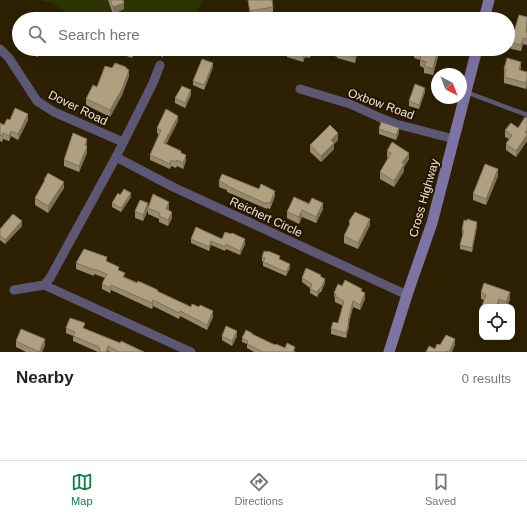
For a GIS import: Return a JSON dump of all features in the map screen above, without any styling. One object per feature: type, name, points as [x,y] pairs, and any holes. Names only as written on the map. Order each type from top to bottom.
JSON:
[{"type":"main road","points":[[486,12],[489,0]]},
{"type":"main road","name":"Cross Highway","points":[[467,88],[475,56]]},
{"type":"main road","name":"Cross Highway","points":[[390,352],[407,295],[432,223],[463,104]]},
{"type":"street","name":"Dover Road","points":[[0,49],[9,58],[37,101],[54,112],[123,142]]},
{"type":"street","points":[[44,285],[50,278],[116,157],[153,83],[160,65]]},
{"type":"street","name":"Oxbow Road","points":[[300,90],[350,104],[396,124],[454,139]]},
{"type":"street","name":"Reichert Circle","points":[[116,157],[173,187],[407,295]]},
{"type":"street","points":[[14,290],[44,285],[191,352]]},
{"type":"lane","points":[[467,92],[527,115]]},
{"type":"green space","points":[[41,0],[202,0],[198,12],[66,12],[52,3]]},
{"type":"building","points":[[110,0],[123,0],[124,3],[113,7]]},
{"type":"building","points":[[248,0],[272,0],[273,7],[250,11]]},
{"type":"building","points":[[519,15],[527,17],[527,39],[523,38],[521,45],[515,43],[515,28]]},
{"type":"building","points":[[421,56],[436,56],[433,68],[424,66],[426,62],[420,60]]},
{"type":"building","points":[[507,58],[521,62],[519,70],[527,72],[526,83],[504,77],[506,70],[504,69]]},
{"type":"building","points":[[202,59],[213,63],[204,85],[193,81]]},
{"type":"building","points":[[115,63],[126,67],[129,70],[122,89],[110,110],[86,99],[93,85],[97,87],[105,66],[112,68]]},
{"type":"building","points":[[415,84],[425,88],[419,105],[409,101]]},
{"type":"building","points":[[182,86],[191,90],[185,103],[175,98]]},
{"type":"building","points":[[15,108],[28,114],[18,134],[11,131],[9,136],[3,133],[2,136],[0,135],[0,123],[4,125],[7,119],[10,120]]},
{"type":"building","points":[[166,109],[178,116],[164,143],[186,155],[183,163],[177,160],[176,162],[171,160],[170,164],[150,155],[161,130],[157,128]]},
{"type":"building","points":[[525,117],[527,118],[527,130],[525,132],[527,135],[516,151],[506,144],[512,135],[505,130],[511,123],[518,128]]},
{"type":"building","points":[[381,122],[399,128],[396,135],[379,129]]},
{"type":"building","points":[[330,125],[338,133],[331,140],[334,143],[321,156],[310,145]]},
{"type":"building","points":[[73,133],[87,139],[85,145],[87,147],[79,166],[64,160]]},
{"type":"building","points":[[392,142],[409,153],[402,163],[404,164],[394,181],[380,172],[391,153],[387,151]]},
{"type":"building","points":[[485,164],[498,169],[486,199],[473,194]]},
{"type":"building","points":[[48,173],[64,182],[48,206],[35,198]]},
{"type":"building","points":[[222,174],[259,189],[261,184],[275,191],[270,203],[267,202],[267,204],[227,186],[219,181]]},
{"type":"building","points":[[124,189],[131,193],[121,208],[112,203],[118,193],[120,195]]},
{"type":"building","points":[[153,194],[169,202],[166,209],[172,212],[168,220],[159,216],[160,213],[148,208]]},
{"type":"building","points":[[294,197],[309,204],[312,198],[323,203],[316,217],[302,210],[299,217],[287,212]]},
{"type":"building","points":[[140,200],[148,203],[143,215],[135,211]]},
{"type":"building","points":[[355,212],[370,219],[358,243],[344,236],[350,224],[349,221]]},
{"type":"building","points":[[13,214],[22,221],[5,240],[0,235],[0,229]]},
{"type":"building","points":[[467,219],[477,222],[472,248],[460,245],[464,230],[462,230],[464,220],[467,221]]},
{"type":"building","points":[[196,227],[222,239],[225,232],[232,233],[245,239],[240,251],[226,244],[225,247],[211,241],[209,247],[191,239]]},
{"type":"building","points":[[84,249],[107,257],[106,261],[119,267],[118,270],[125,273],[123,277],[137,283],[138,281],[191,307],[192,304],[199,307],[200,305],[213,311],[207,325],[180,311],[179,313],[153,300],[152,303],[111,285],[110,288],[102,284],[107,274],[76,263]]},
{"type":"building","points":[[264,251],[280,256],[279,259],[290,264],[286,272],[263,262],[265,258],[262,257]]},
{"type":"building","points":[[306,268],[321,275],[320,276],[325,279],[321,288],[317,292],[310,289],[312,284],[302,278]]},
{"type":"building","points":[[345,280],[362,289],[361,291],[365,293],[360,305],[353,301],[346,333],[331,329],[333,322],[338,323],[344,301],[335,296],[336,294],[334,293],[338,284],[342,286]]},
{"type":"building","points":[[484,283],[510,292],[506,302],[499,299],[497,304],[483,304],[486,295],[481,292]]},
{"type":"building","points":[[70,318],[85,323],[83,328],[120,343],[121,341],[144,352],[119,352],[108,346],[106,352],[100,352],[99,347],[73,336],[75,332],[66,328]]},
{"type":"building","points":[[226,326],[237,331],[232,341],[222,336]]},
{"type":"building","points":[[21,329],[45,339],[39,352],[16,341]]},
{"type":"building","points":[[246,330],[275,345],[276,344],[285,348],[287,343],[295,347],[293,352],[263,352],[247,344],[248,341],[242,338]]},
{"type":"building","points":[[446,335],[455,339],[449,352],[426,352],[429,346],[435,349],[437,344],[440,345]]}]
